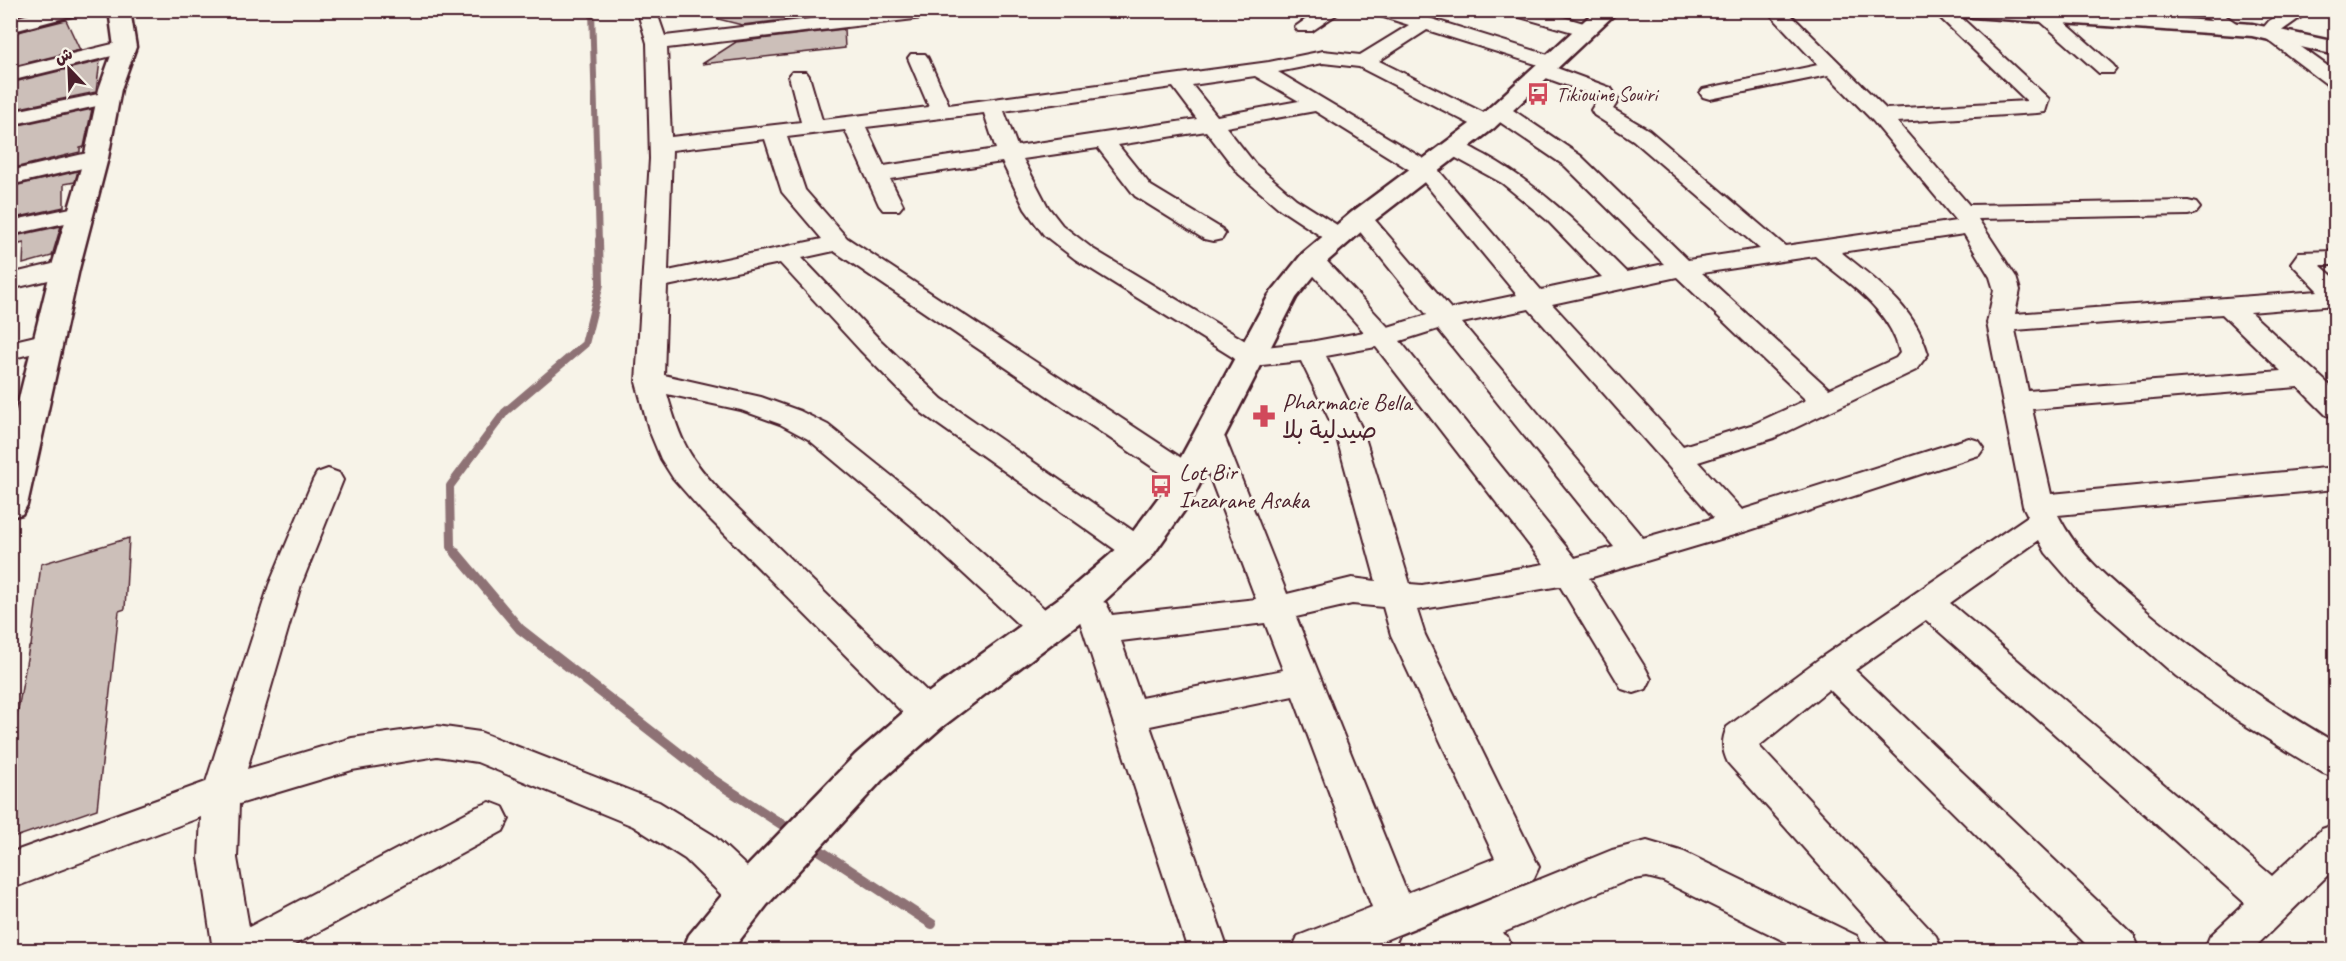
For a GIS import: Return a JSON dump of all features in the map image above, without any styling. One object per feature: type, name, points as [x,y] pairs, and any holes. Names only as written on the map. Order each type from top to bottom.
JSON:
[{"type":"street","points":[[10,26],[71,10]]},
{"type":"street","points":[[10,505],[19,434],[48,341],[65,269],[96,158],[108,98],[125,46],[119,10]]},
{"type":"street","points":[[657,43],[940,10]]},
{"type":"street","points":[[1305,27],[1334,10]]},
{"type":"street","points":[[1381,10],[1546,66],[1604,92],[1608,100],[1602,110],[1606,114],[1623,122],[1641,135],[1780,254]]},
{"type":"street","points":[[1516,10],[1598,20]]},
{"type":"street","points":[[1775,10],[1881,116],[1967,219],[2003,277],[2007,290],[2000,323],[2041,514],[2056,545],[2090,582],[2139,626],[2253,712],[2336,762]]},
{"type":"street","points":[[1881,116],[2037,107],[2038,99],[1941,10]]},
{"type":"street","points":[[1957,10],[2045,15],[2071,14],[2235,29],[2269,33],[2336,49]]},
{"type":"street","points":[[2203,10],[2235,29]]},
{"type":"street","points":[[2269,33],[2276,25],[2302,10]]},
{"type":"street","points":[[647,12],[657,43],[660,146],[657,281],[650,382],[663,430],[684,471],[928,715]]},
{"type":"street","points":[[2045,15],[2106,69]]},
{"type":"street","points":[[705,951],[751,893],[839,796],[928,715],[1045,629],[1088,595],[1138,550],[1174,501],[1210,438],[1283,295],[1312,260],[1492,117],[1598,20]]},
{"type":"street","points":[[1364,61],[1422,25]]},
{"type":"street","points":[[2269,33],[2336,82]]},
{"type":"street","points":[[10,75],[125,46]]},
{"type":"street","points":[[660,146],[992,106],[1257,69],[1323,57],[1364,61],[1492,117],[1573,162],[1682,268],[1827,403]]},
{"type":"street","points":[[918,58],[942,112]]},
{"type":"street","points":[[1710,93],[1833,68]]},
{"type":"street","points":[[1257,69],[1426,170],[1534,299],[1736,523]]},
{"type":"street","points":[[799,76],[813,128]]},
{"type":"street","points":[[1178,80],[1247,169],[1266,187],[1350,228],[1444,319],[1636,551]]},
{"type":"street","points":[[10,119],[108,98]]},
{"type":"street","points":[[876,174],[1211,124],[1318,104]]},
{"type":"street","points":[[992,106],[1009,154],[1037,209],[1053,230],[1084,254],[1252,357],[1310,351],[1383,337],[1444,319],[1682,268],[1820,248],[1967,219],[2188,208]]},
{"type":"street","points":[[853,123],[891,205]]},
{"type":"street","points":[[774,132],[794,192],[838,243],[1187,476]]},
{"type":"street","points":[[1103,140],[1143,191],[1213,234]]},
{"type":"street","points":[[1455,148],[1519,185],[1555,215],[1620,281]]},
{"type":"street","points":[[10,178],[96,158]]},
{"type":"street","points":[[10,228],[80,213]]},
{"type":"street","points":[[657,281],[838,243]]},
{"type":"street","points":[[1677,458],[1764,431],[1906,364],[1914,354],[1912,342],[1891,309],[1820,248]]},
{"type":"street","points":[[786,255],[869,345],[932,405],[1138,550]]},
{"type":"street","points":[[2336,258],[2308,257],[2303,263],[2336,295]]},
{"type":"street","points":[[1312,260],[1383,337],[1568,572],[1634,679]]},
{"type":"street","points":[[10,282],[65,269]]},
{"type":"street","points":[[2000,323],[2336,295]]},
{"type":"street","points":[[2228,305],[2336,408]]},
{"type":"street","points":[[10,351],[48,341]]},
{"type":"street","points":[[1310,351],[1349,431],[1408,634],[1520,867],[1406,934]]},
{"type":"street","points":[[2016,401],[2304,378]]},
{"type":"street","points":[[650,382],[706,391],[773,411],[826,436],[947,536],[1045,629]]},
{"type":"street","points":[[1210,438],[1406,934]]},
{"type":"street","points":[[1100,630],[1277,609],[1352,591],[1422,598],[1568,572],[1736,523],[1970,448]]},
{"type":"street","points":[[1922,951],[1742,752],[1740,738],[1744,733],[1927,602],[2041,514],[2336,478]]},
{"type":"street","points":[[233,951],[218,858],[221,793],[285,585],[328,480]]},
{"type":"street","points":[[1088,595],[1208,951]]},
{"type":"street","points":[[1927,602],[2273,902]]},
{"type":"street","points":[[1831,669],[2120,951]]},
{"type":"street","points":[[1128,715],[1304,680]]},
{"type":"street","points":[[10,871],[221,793],[352,753],[400,744],[436,741],[480,747],[645,814],[699,848],[751,893]]},
{"type":"street","points":[[246,951],[490,819]]},
{"type":"street","points":[[2224,951],[2336,841]]},
{"type":"street","points":[[1312,951],[1406,934],[1476,941],[1626,863],[1647,859],[1670,865],[1843,951]]},
{"type":"building","points":[[719,10],[843,10],[843,13],[742,25],[718,19]]},
{"type":"building","points":[[66,20],[80,50],[10,67],[10,34]]},
{"type":"building","points":[[844,29],[845,48],[702,64],[736,42]]},
{"type":"building","points":[[100,61],[96,92],[10,110],[10,83]]},
{"type":"building","points":[[92,109],[84,147],[80,148],[80,152],[10,169],[10,127]]},
{"type":"building","points":[[78,171],[75,182],[64,184],[64,207],[10,219],[10,187]]},
{"type":"building","points":[[61,226],[52,256],[23,264],[24,243],[10,246],[10,237]]},
{"type":"building","points":[[129,538],[125,609],[119,611],[97,809],[10,839],[10,756],[31,646],[41,564]]},
{"type":"waterway","points":[[592,10],[599,242]]},
{"type":"waterway","points":[[457,555],[451,547],[450,486],[505,412],[585,344],[600,284],[599,240]]},
{"type":"waterway","points":[[456,553],[520,629],[715,781],[795,833]]},
{"type":"waterway","points":[[810,844],[932,924]]},
{"type":"place","name":"Tikiouine Souiri","points":[[1538,94]]},
{"type":"place","name":"Pharmacie Bella صيدلية بلا","points":[[1264,416]]},
{"type":"place","name":"Lot Bir Inzarane Asaka","points":[[1161,486]]}]
